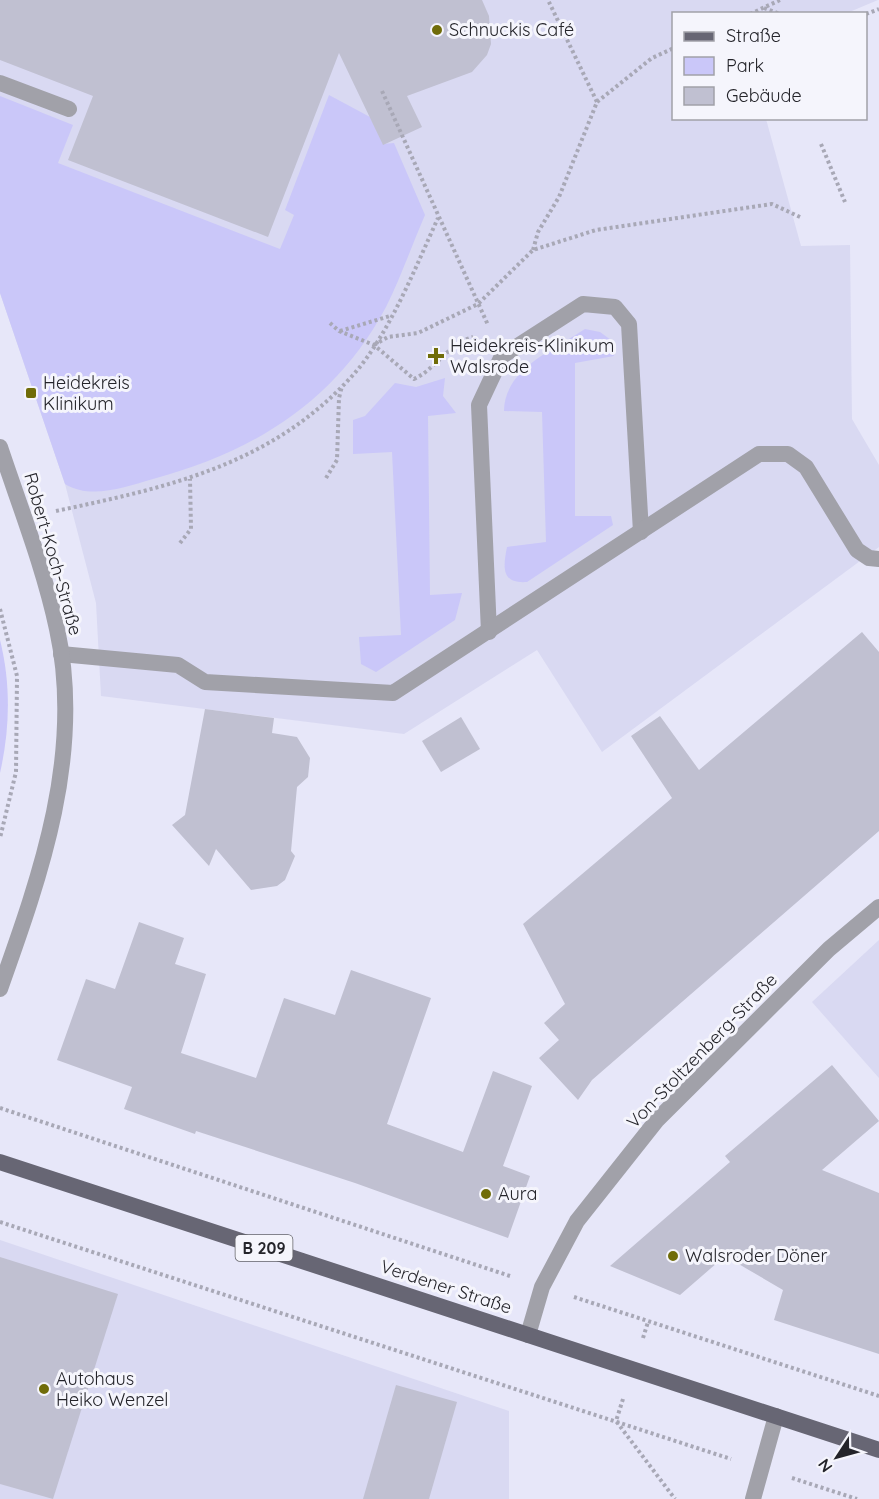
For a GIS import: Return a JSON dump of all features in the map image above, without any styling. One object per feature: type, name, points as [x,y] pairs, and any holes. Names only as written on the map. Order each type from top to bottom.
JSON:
[{"type":"main road","name":"Verdener Straße","points":[[0,1162],[879,1450]]},
{"type":"street","points":[[0,83],[69,109]]},
{"type":"street","points":[[489,632],[479,405],[502,356],[583,304],[615,307],[629,324],[641,532]]},
{"type":"street","name":"Robert-Koch-Straße","points":[[0,447],[47,592],[61,654],[64,730],[60,787],[45,853],[0,989]]},
{"type":"street","points":[[61,654],[178,665],[205,682],[393,693],[759,454],[788,454],[806,467],[857,550],[869,558],[879,559]]},
{"type":"street","name":"Von-Stoltzenberg-Straße","points":[[528,1335],[542,1287],[578,1221],[657,1120],[829,950],[879,907]]},
{"type":"street","points":[[753,1499],[776,1416]]},
{"type":"path","points":[[548,0],[597,102]]},
{"type":"path","points":[[755,12],[780,0]]},
{"type":"path","points":[[764,8],[775,12]]},
{"type":"path","points":[[533,250],[538,232],[559,197],[597,102],[652,58],[672,49]]},
{"type":"path","points":[[382,90],[438,218],[488,324]]},
{"type":"path","points":[[822,144],[845,202]]},
{"type":"path","points":[[374,345],[388,337],[417,333],[478,304],[533,250],[596,231],[772,204],[800,217]]},
{"type":"path","points":[[23,517],[135,494],[190,479],[226,466],[267,444],[305,418],[353,375],[374,345],[391,316],[438,218]]},
{"type":"path","points":[[339,331],[391,316]]},
{"type":"path","points":[[330,323],[339,331],[374,345],[414,379],[425,374],[442,355],[468,338],[476,336]]},
{"type":"path","points":[[326,478],[337,460],[339,398],[342,385]]},
{"type":"path","points":[[180,543],[191,529],[190,479]]},
{"type":"path","points":[[0,609],[17,676],[16,772],[0,838]]},
{"type":"path","points":[[0,1108],[507,1275]]},
{"type":"path","points":[[0,1222],[723,1456]]},
{"type":"path","points":[[573,1297],[879,1396]]},
{"type":"path","points":[[616,1421],[675,1499]]},
{"type":"path","points":[[789,1477],[857,1499]]},
{"type":"shaded area","name":"Heidekreis-Klinikum Walsrode","points":[[0,0],[878,0],[849,12],[672,12],[672,120],[766,120],[801,246],[850,245],[852,419],[879,465],[879,547],[602,752],[537,650],[404,734],[101,696],[96,603],[65,484],[0,293]]},
{"type":"shaded area","points":[[879,940],[879,1078],[812,1002]]},
{"type":"shaded area","points":[[0,1240],[509,1411],[509,1499],[0,1499]]},
{"type":"green space","points":[[329,95],[370,117],[383,144],[394,143],[425,215],[386,307],[366,340],[343,370],[317,396],[289,418],[225,454],[190,468],[108,490],[86,491],[65,484],[0,293],[0,96],[73,125],[58,163],[280,249],[294,215],[285,210]]},
{"type":"green space","points":[[585,329],[600,332],[611,340],[614,356],[575,363],[575,516],[611,516],[613,525],[527,582],[519,582],[512,580],[506,573],[507,547],[546,542],[542,412],[504,411],[506,396],[512,383],[533,362]]},
{"type":"green space","points":[[445,378],[443,396],[456,413],[428,416],[430,595],[462,593],[455,620],[376,672],[361,664],[359,637],[401,635],[392,452],[353,454],[353,420],[365,416],[395,383],[416,387]]},
{"type":"green space","points":[[0,640],[6,673],[8,707],[6,740],[0,773]]},
{"type":"building","points":[[0,0],[482,0],[489,16],[491,44],[487,55],[472,72],[407,96],[422,127],[383,145],[339,53],[268,237],[68,160],[93,96],[0,60]]},
{"type":"building","points":[[862,632],[879,652],[879,831],[592,1080],[578,1100],[539,1058],[559,1040],[544,1023],[565,1004],[523,924],[672,798],[631,736],[660,716],[699,770]]},
{"type":"building","points":[[205,709],[274,718],[272,733],[297,737],[310,758],[308,777],[297,787],[291,851],[295,856],[285,880],[277,886],[251,890],[216,849],[209,866],[172,825],[185,815]]},
{"type":"building","points":[[461,717],[480,749],[441,772],[422,741]]},
{"type":"building","points":[[139,922],[184,938],[175,964],[206,974],[181,1053],[256,1078],[284,998],[335,1015],[351,970],[431,998],[387,1124],[463,1152],[493,1071],[532,1086],[503,1166],[530,1176],[508,1238],[355,1183],[196,1131],[195,1134],[124,1109],[132,1087],[57,1060],[86,979],[115,989]]},
{"type":"building","points":[[832,1065],[879,1121],[822,1170],[879,1193],[879,1354],[774,1320],[783,1290],[725,1256],[680,1295],[610,1266],[730,1162],[725,1156]]},
{"type":"building","name":"Autohaus Heiko Wenzel","points":[[0,1257],[118,1294],[53,1499],[0,1484]]},
{"type":"building","points":[[396,1385],[457,1402],[429,1499],[363,1499]]},
{"type":"place","name":"Schnuckis Café","points":[[437,30]]},
{"type":"place","name":"Heidekreis-Klinikum Walsrode","points":[[436,356]]},
{"type":"place","name":"Heidekreis Klinikum","points":[[31,393]]},
{"type":"place","name":"Aura","points":[[486,1194]]},
{"type":"place","name":"Walsroder Döner","points":[[673,1256]]},
{"type":"place","name":"Autohaus Heiko Wenzel","points":[[44,1389]]}]
